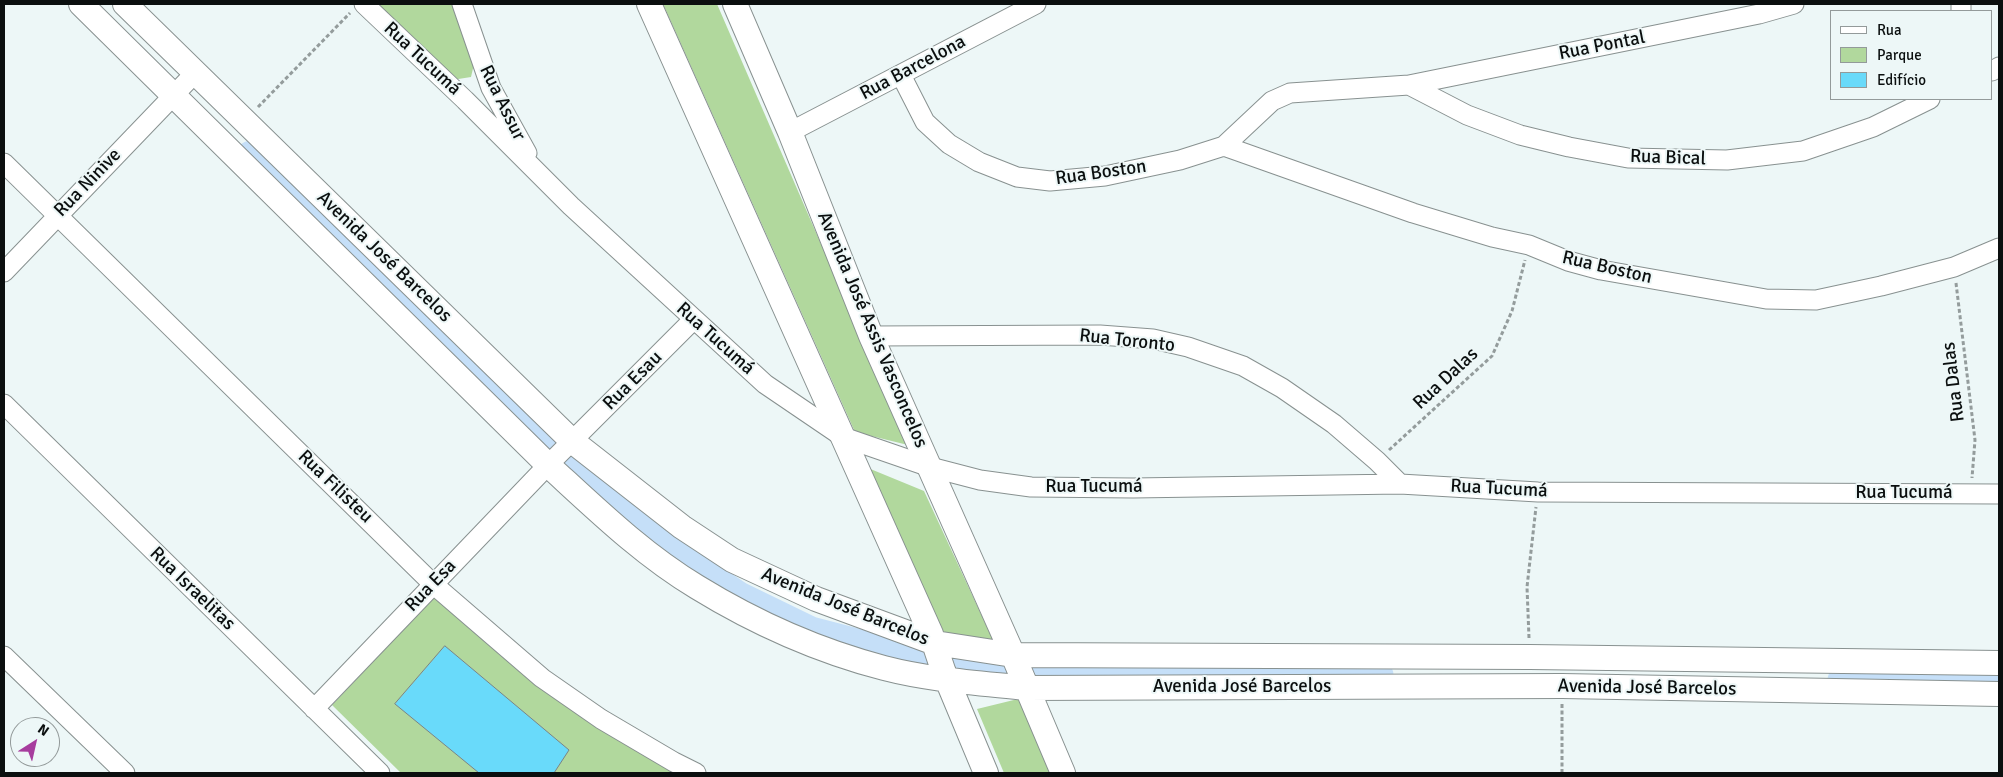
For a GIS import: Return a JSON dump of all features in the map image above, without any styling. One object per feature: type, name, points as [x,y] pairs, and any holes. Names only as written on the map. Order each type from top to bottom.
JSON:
[{"type":"street","name":"Avenida José Barcelos","points":[[81,4],[185,83],[245,121],[561,453],[610,522],[696,587],[745,614],[788,634],[841,655],[885,668],[941,662],[1019,670],[1562,686],[1999,694]]},
{"type":"street","name":"Avenida José Barcelos","points":[[125,4],[185,83],[561,453],[732,560],[816,599],[941,662],[1019,670],[1530,658],[1999,663]]},
{"type":"street","name":"Rua Assur","points":[[462,4],[491,88],[537,172]]},
{"type":"street","points":[[649,4],[842,437],[858,468],[986,773]]},
{"type":"street","name":"Avenida José Assis Vasconcelos","points":[[734,4],[790,132],[871,336],[1063,773]]},
{"type":"street","name":"Rua Barcelona","points":[[790,132],[1036,4]]},
{"type":"street","name":"Rua Pontal","points":[[1409,85],[1758,9],[1794,4]]},
{"type":"street","name":"Rua Tucumá","points":[[358,7],[465,100],[571,206],[765,384],[842,437],[930,467],[980,480],[1031,487],[1132,488],[1400,484],[1538,492],[1999,494]]},
{"type":"street","name":"Rua Boston","points":[[901,75],[926,122],[949,144],[979,162],[1017,177],[1050,181],[1104,176],[1180,160],[1224,146],[1272,101],[1290,92],[1409,85]]},
{"type":"street","name":"Rua Ninive","points":[[4,272],[185,83]]},
{"type":"street","name":"Rua Bical","points":[[1409,85],[1467,115],[1520,135],[1569,148],[1628,158],[1726,160],[1803,151],[1873,127],[1928,100]]},
{"type":"street","points":[[465,100],[484,93],[491,88]]},
{"type":"street","name":"Rua Boston","points":[[1224,146],[1413,213],[1492,237],[1529,245],[1568,261],[1601,270],[1766,299],[1816,300],[1954,267],[1999,248]]},
{"type":"street","name":"Rua Filisteu","points":[[4,163],[433,584],[542,678],[601,720],[696,773]]},
{"type":"street","name":"Rua Esau","points":[[561,453],[694,320]]},
{"type":"street","name":"Rua Toronto","points":[[871,336],[1100,335],[1153,339],[1188,347],[1243,366],[1282,388],[1334,424],[1377,461],[1400,484]]},
{"type":"street","name":"Rua Israelitas","points":[[4,404],[380,773]]},
{"type":"street","name":"Rua Esa","points":[[314,709],[561,453]]},
{"type":"street","points":[[4,656],[125,773]]},
{"type":"path","points":[[245,121],[358,7]]},
{"type":"path","name":"Rua Dalas","points":[[1377,461],[1492,356],[1512,311],[1529,245]]},
{"type":"path","name":"Rua Dalas","points":[[1954,267],[1975,440],[1971,493]]},
{"type":"path","points":[[1530,658],[1527,587],[1538,492]]},
{"type":"path","points":[[1562,686],[1562,773]]},
{"type":"green space","points":[[372,4],[456,4],[475,60],[471,77],[452,80]]},
{"type":"green space","points":[[663,4],[717,4],[908,445],[855,432]]},
{"type":"green space","points":[[868,468],[924,491],[993,640],[936,634]]},
{"type":"green space","points":[[435,596],[547,693],[675,773],[401,773],[332,705]]},
{"type":"green space","points":[[1022,698],[1050,773],[1004,773],[977,709]]},
{"type":"building","points":[[445,646],[569,750],[554,773],[479,773],[395,704]]},
{"type":"waterway","points":[[251,155],[541,438],[599,491],[669,549],[739,596],[811,631],[953,668],[1001,674],[1379,675]]},
{"type":"waterway","points":[[1842,680],[1999,681]]}]
